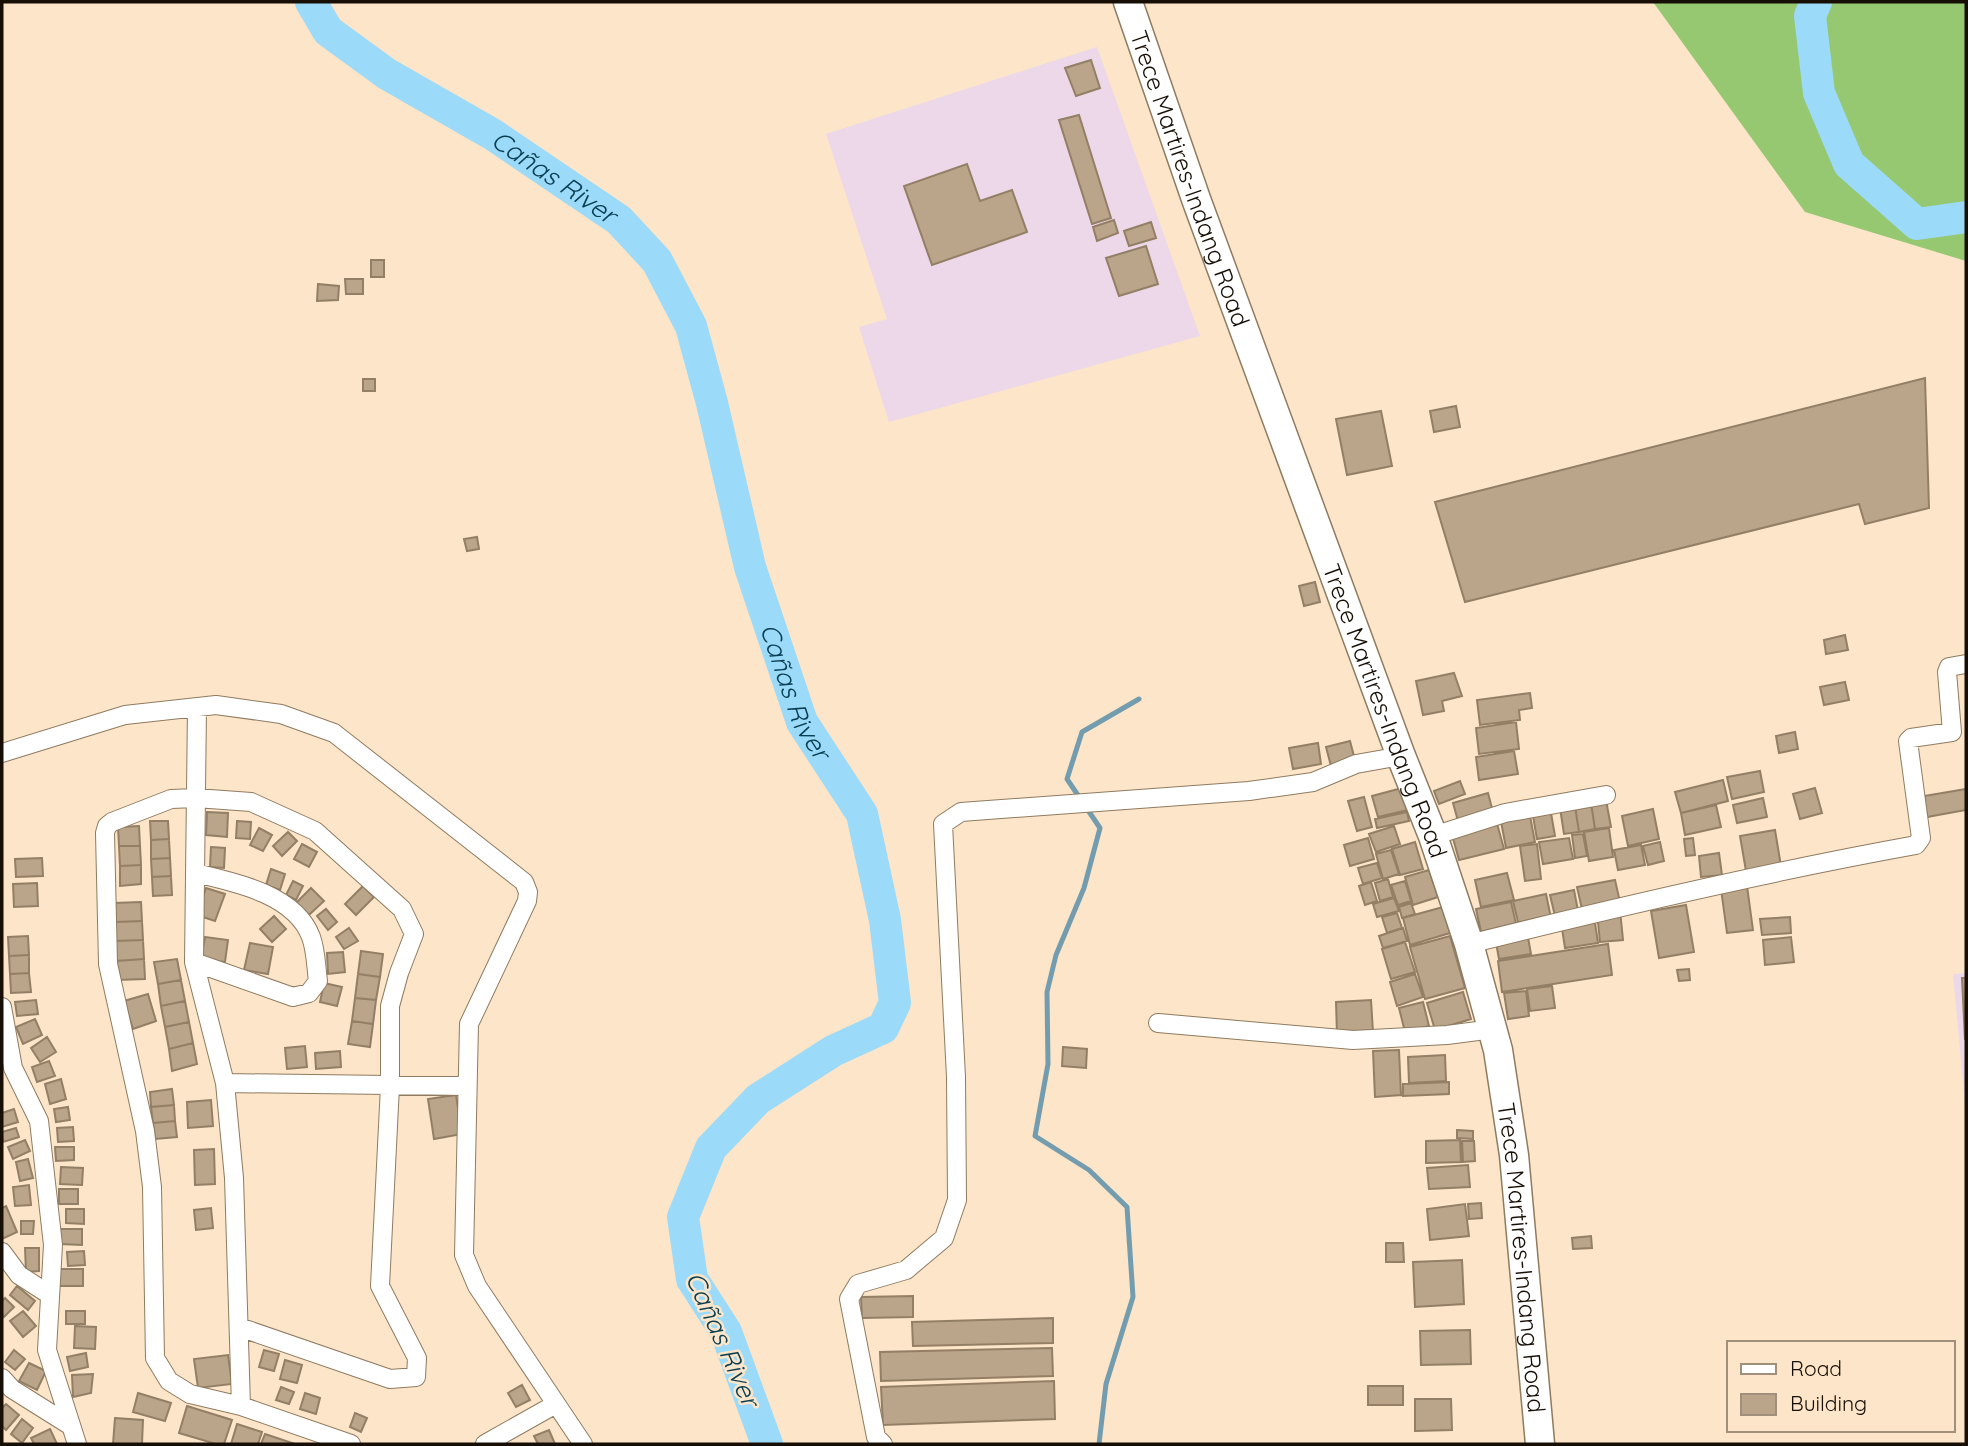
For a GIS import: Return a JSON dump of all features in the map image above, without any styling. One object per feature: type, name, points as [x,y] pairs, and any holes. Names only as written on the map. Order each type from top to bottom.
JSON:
[{"type":"main road","name":"Trece Martires-Indang Road","points":[[1128,2],[1201,212],[1401,756],[1433,836],[1469,944],[1503,1075],[1514,1155],[1540,1444]]},
{"type":"street","points":[[1469,944],[1659,896],[1802,865],[1916,845],[1921,838],[1908,741],[1911,738],[1952,732],[1947,672],[1953,665],[1966,664]]},
{"type":"street","points":[[2,754],[125,715],[216,705],[281,714],[334,733],[524,882],[528,892],[527,901],[468,1024],[464,1255],[477,1286],[583,1444]]},
{"type":"street","points":[[197,707],[194,962],[225,1083],[234,1178],[241,1406]]},
{"type":"street","points":[[883,1444],[876,1437],[849,1299],[858,1284],[906,1270],[944,1238],[957,1200],[956,1077],[943,824],[961,812],[1249,791],[1313,782],[1356,764],[1401,756]]},
{"type":"street","points":[[1433,836],[1505,813],[1606,795]]},
{"type":"street","points":[[239,1327],[390,1379],[416,1377],[417,1359],[380,1286],[390,1086],[390,1006],[398,973],[414,934],[402,909],[315,831],[251,802],[171,799],[112,822],[107,826],[106,833],[108,964],[145,1131],[152,1187],[155,1358],[169,1381],[190,1394],[241,1406],[351,1444]]},
{"type":"street","points":[[194,962],[293,997],[309,993],[318,981],[312,939],[304,923],[268,894],[240,883],[195,873]]},
{"type":"street","points":[[2,1007],[13,1068],[39,1121],[53,1245],[47,1350],[77,1444]]},
{"type":"street","points":[[1158,1023],[1353,1040],[1447,1035],[1493,1029]]},
{"type":"street","points":[[225,1083],[467,1086]]},
{"type":"street","points":[[2,1252],[19,1275],[50,1295]]},
{"type":"street","points":[[2,1378],[12,1389],[71,1426]]},
{"type":"street","points":[[485,1444],[556,1404]]},
{"type":"shaded area","points":[[1097,47],[1200,336],[889,422],[859,327],[887,319],[826,134]]},
{"type":"shaded area","points":[[1966,973],[1966,1115],[1953,974]]},
{"type":"green space","points":[[1653,2],[1966,2],[1966,261],[1805,212]]},
{"type":"building","points":[[1091,60],[1100,88],[1076,96],[1065,68]]},
{"type":"building","points":[[1079,115],[1111,218],[1092,224],[1059,120]]},
{"type":"building","points":[[967,164],[980,201],[1012,190],[1027,232],[932,265],[904,186]]},
{"type":"building","points":[[1114,220],[1118,233],[1097,241],[1093,227]]},
{"type":"building","points":[[1151,222],[1156,238],[1129,246],[1124,231]]},
{"type":"building","points":[[1146,246],[1158,284],[1119,296],[1106,258]]},
{"type":"building","points":[[371,260],[384,260],[384,277],[371,277]]},
{"type":"building","points":[[345,279],[363,279],[363,294],[346,294]]},
{"type":"building","points":[[318,284],[339,286],[338,300],[317,301]]},
{"type":"building","points":[[1925,378],[1929,508],[1865,524],[1859,504],[1465,602],[1435,502]]},
{"type":"building","points":[[363,379],[375,379],[375,391],[363,391]]},
{"type":"building","points":[[1456,406],[1460,427],[1434,432],[1430,411]]},
{"type":"building","points":[[1381,411],[1392,466],[1347,475],[1336,419]]},
{"type":"building","points":[[477,537],[479,549],[467,551],[464,539]]},
{"type":"building","points":[[1315,582],[1320,602],[1304,606],[1299,586]]},
{"type":"building","points":[[1845,635],[1848,650],[1826,654],[1824,640]]},
{"type":"building","points":[[1454,673],[1462,696],[1442,701],[1444,711],[1423,715],[1416,681]]},
{"type":"building","points":[[1845,682],[1849,700],[1824,705],[1820,687]]},
{"type":"building","points":[[1530,693],[1532,708],[1519,710],[1520,720],[1480,725],[1477,700]]},
{"type":"building","points":[[1516,722],[1519,749],[1479,754],[1476,728]]},
{"type":"building","points":[[1795,732],[1798,749],[1779,753],[1776,736]]},
{"type":"building","points":[[1350,741],[1355,760],[1331,766],[1326,747]]},
{"type":"building","points":[[1318,743],[1321,764],[1293,769],[1289,748]]},
{"type":"building","points":[[1514,751],[1518,774],[1479,780],[1476,757]]},
{"type":"building","points":[[1760,771],[1764,792],[1732,799],[1727,777]]},
{"type":"building","points":[[1723,780],[1728,801],[1681,813],[1675,792]]},
{"type":"building","points":[[1460,781],[1465,794],[1439,804],[1434,791]]},
{"type":"building","points":[[1402,788],[1408,810],[1378,817],[1372,796]]},
{"type":"building","points":[[1815,788],[1822,813],[1800,819],[1793,794]]},
{"type":"building","points":[[1966,789],[1966,810],[1927,817],[1924,796]]},
{"type":"building","points":[[1488,793],[1493,812],[1458,821],[1453,803]]},
{"type":"building","points":[[1364,797],[1372,827],[1357,831],[1348,801]]},
{"type":"building","points":[[1763,798],[1767,817],[1737,823],[1733,805]]},
{"type":"building","points":[[1606,800],[1611,827],[1595,829],[1591,803]]},
{"type":"building","points":[[1591,803],[1595,829],[1579,832],[1575,806]]},
{"type":"building","points":[[1716,805],[1721,827],[1685,835],[1681,813]]},
{"type":"building","points":[[1575,806],[1579,832],[1564,834],[1560,808]]},
{"type":"building","points":[[1653,809],[1659,839],[1628,846],[1622,816]]},
{"type":"building","points":[[1529,811],[1535,842],[1506,848],[1500,816]]},
{"type":"building","points":[[207,812],[228,813],[227,837],[206,835]]},
{"type":"building","points":[[1407,812],[1409,821],[1377,828],[1375,819]]},
{"type":"building","points":[[1551,813],[1555,836],[1537,839],[1533,816]]},
{"type":"building","points":[[1496,820],[1504,849],[1459,860],[1451,831]]},
{"type":"building","points":[[150,821],[168,821],[169,839],[151,840]]},
{"type":"building","points":[[237,821],[251,822],[250,839],[236,838]]},
{"type":"building","points":[[139,826],[140,846],[119,846],[118,827]]},
{"type":"building","points":[[1394,826],[1400,844],[1376,852],[1369,834]]},
{"type":"building","points":[[259,828],[272,835],[263,851],[250,845]]},
{"type":"building","points":[[1609,828],[1613,857],[1589,861],[1584,832]]},
{"type":"building","points":[[1775,830],[1781,866],[1746,871],[1740,836]]},
{"type":"building","points":[[288,832],[297,841],[282,856],[273,846]]},
{"type":"building","points":[[1583,834],[1587,856],[1575,858],[1572,835]]},
{"type":"building","points":[[1368,838],[1374,859],[1350,866],[1344,845]]},
{"type":"building","points":[[1569,838],[1573,859],[1543,864],[1539,842]]},
{"type":"building","points":[[1693,838],[1695,855],[1686,856],[1684,839]]},
{"type":"building","points":[[169,839],[170,858],[151,859],[151,840]]},
{"type":"building","points":[[1415,842],[1423,869],[1400,875],[1392,849]]},
{"type":"building","points":[[1660,842],[1664,861],[1648,865],[1643,846]]},
{"type":"building","points":[[302,844],[317,852],[309,867],[294,859]]},
{"type":"building","points":[[1537,844],[1541,879],[1525,881],[1520,846]]},
{"type":"building","points":[[1641,845],[1645,865],[1618,870],[1614,850]]},
{"type":"building","points":[[119,846],[140,846],[141,865],[120,866]]},
{"type":"building","points":[[211,847],[225,848],[224,868],[210,867]]},
{"type":"building","points":[[1391,850],[1399,874],[1383,879],[1376,854]]},
{"type":"building","points":[[1719,853],[1722,875],[1701,877],[1699,856]]},
{"type":"building","points":[[42,858],[43,876],[16,877],[15,859]]},
{"type":"building","points":[[170,858],[171,876],[152,877],[151,859]]},
{"type":"building","points":[[1377,863],[1382,878],[1363,884],[1358,868]]},
{"type":"building","points":[[141,865],[141,884],[120,886],[120,866]]},
{"type":"building","points":[[271,869],[285,874],[280,890],[266,885]]},
{"type":"building","points":[[1429,870],[1438,897],[1413,905],[1405,877]]},
{"type":"building","points":[[1507,873],[1514,900],[1481,907],[1475,880]]},
{"type":"building","points":[[171,876],[172,895],[153,896],[152,877]]},
{"type":"building","points":[[1388,879],[1393,897],[1380,901],[1375,883]]},
{"type":"building","points":[[1615,880],[1620,902],[1582,909],[1577,887]]},
{"type":"building","points":[[293,881],[303,886],[296,900],[286,895]]},
{"type":"building","points":[[1405,881],[1411,901],[1398,905],[1391,885]]},
{"type":"building","points":[[1371,882],[1377,901],[1365,905],[1359,886]]},
{"type":"building","points":[[37,883],[38,906],[14,907],[13,884]]},
{"type":"building","points":[[363,886],[374,897],[356,915],[345,904]]},
{"type":"building","points":[[1747,886],[1753,930],[1727,933],[1721,889]]},
{"type":"building","points":[[206,888],[225,894],[215,921],[197,915]]},
{"type":"building","points":[[311,888],[324,901],[309,915],[296,903]]},
{"type":"building","points":[[1574,890],[1578,911],[1555,916],[1550,895]]},
{"type":"building","points":[[1546,894],[1551,918],[1519,926],[1513,901]]},
{"type":"building","points":[[1394,898],[1399,911],[1377,917],[1373,904]]},
{"type":"building","points":[[141,902],[142,921],[115,922],[114,903]]},
{"type":"building","points":[[1511,902],[1517,928],[1482,936],[1476,909]]},
{"type":"building","points":[[1411,903],[1415,914],[1402,918],[1399,907]]},
{"type":"building","points":[[1686,905],[1694,952],[1659,958],[1651,911]]},
{"type":"building","points":[[1443,907],[1450,933],[1410,945],[1403,918]]},
{"type":"building","points":[[326,909],[337,922],[328,930],[317,916]]},
{"type":"building","points":[[1620,910],[1623,940],[1600,942],[1597,912]]},
{"type":"building","points":[[1397,913],[1402,928],[1387,933],[1382,917]]},
{"type":"building","points":[[274,916],[286,929],[272,942],[260,929]]},
{"type":"building","points":[[1594,916],[1598,943],[1565,948],[1561,922]]},
{"type":"building","points":[[1790,917],[1791,933],[1762,935],[1760,919]]},
{"type":"building","points":[[142,921],[143,940],[115,941],[115,922]]},
{"type":"building","points":[[349,928],[358,941],[344,949],[336,937]]},
{"type":"building","points":[[1403,928],[1407,941],[1383,948],[1379,936]]},
{"type":"building","points":[[1527,932],[1531,954],[1499,959],[1495,937]]},
{"type":"building","points":[[28,936],[29,955],[9,956],[8,937]]},
{"type":"building","points":[[1450,936],[1465,988],[1425,999],[1410,947]]},
{"type":"building","points":[[205,937],[228,940],[225,962],[201,959]]},
{"type":"building","points":[[1791,937],[1794,962],[1765,965],[1763,940]]},
{"type":"building","points":[[143,940],[144,959],[116,961],[115,941]]},
{"type":"building","points":[[1405,942],[1415,972],[1391,979],[1382,949]]},
{"type":"building","points":[[250,943],[273,947],[268,974],[244,970]]},
{"type":"building","points":[[1608,944],[1612,975],[1502,992],[1498,961]]},
{"type":"building","points":[[361,951],[383,954],[380,977],[358,974]]},
{"type":"building","points":[[343,952],[345,972],[328,974],[327,953]]},
{"type":"building","points":[[29,955],[29,973],[10,974],[9,956]]},
{"type":"building","points":[[144,959],[145,979],[117,980],[116,961]]},
{"type":"building","points":[[177,959],[181,980],[158,984],[154,962]]},
{"type":"building","points":[[1689,969],[1690,980],[1679,981],[1677,970]]},
{"type":"building","points":[[29,973],[31,992],[11,993],[10,974]]},
{"type":"building","points":[[358,974],[380,977],[376,1000],[355,998]]},
{"type":"building","points":[[1415,974],[1423,997],[1397,1006],[1390,982]]},
{"type":"building","points":[[1962,978],[1966,978],[1965,1040]]},
{"type":"building","points":[[181,980],[185,1001],[161,1006],[158,984]]},
{"type":"building","points":[[324,983],[342,987],[337,1006],[320,1002]]},
{"type":"building","points":[[1552,986],[1555,1008],[1530,1011],[1527,989]]},
{"type":"building","points":[[1526,991],[1529,1016],[1508,1019],[1504,993]]},
{"type":"building","points":[[1463,992],[1471,1019],[1435,1030],[1427,1003]]},
{"type":"building","points":[[148,994],[156,1021],[133,1029],[124,1001]]},
{"type":"building","points":[[355,998],[376,1000],[373,1024],[352,1021]]},
{"type":"building","points":[[36,1000],[38,1014],[17,1016],[15,1002]]},
{"type":"building","points":[[1371,1000],[1373,1032],[1337,1034],[1336,1002]]},
{"type":"building","points":[[185,1001],[189,1022],[165,1027],[161,1006]]},
{"type":"building","points":[[1423,1002],[1429,1026],[1405,1032],[1399,1008]]},
{"type":"building","points":[[35,1019],[42,1035],[23,1044],[16,1027]]},
{"type":"building","points":[[352,1021],[373,1024],[370,1047],[348,1044]]},
{"type":"building","points":[[189,1022],[193,1043],[169,1049],[165,1027]]},
{"type":"building","points":[[47,1037],[56,1052],[40,1062],[31,1048]]},
{"type":"building","points":[[193,1043],[197,1064],[172,1071],[169,1049]]},
{"type":"building","points":[[305,1046],[307,1067],[287,1069],[285,1048]]},
{"type":"building","points":[[1063,1047],[1087,1049],[1086,1068],[1062,1066]]},
{"type":"building","points":[[1399,1050],[1401,1095],[1375,1097],[1373,1051]]},
{"type":"building","points":[[340,1051],[341,1067],[316,1069],[315,1053]]},
{"type":"building","points":[[1445,1055],[1446,1081],[1409,1083],[1408,1057]]},
{"type":"building","points":[[49,1061],[55,1076],[37,1082],[32,1067]]},
{"type":"building","points":[[61,1079],[66,1099],[50,1104],[45,1084]]},
{"type":"building","points":[[1449,1082],[1449,1094],[1403,1096],[1403,1084]]},
{"type":"building","points":[[172,1089],[174,1105],[151,1107],[150,1092]]},
{"type":"building","points":[[456,1095],[462,1134],[434,1139],[428,1099]]},
{"type":"building","points":[[211,1100],[213,1126],[188,1128],[187,1102]]},
{"type":"building","points":[[174,1105],[175,1121],[153,1123],[151,1107]]},
{"type":"building","points":[[68,1107],[70,1120],[56,1122],[54,1109]]},
{"type":"building","points":[[14,1109],[18,1122],[2,1127],[2,1113]]},
{"type":"building","points":[[175,1121],[177,1137],[155,1139],[153,1123]]},
{"type":"building","points":[[73,1127],[74,1141],[58,1142],[57,1128]]},
{"type":"building","points":[[16,1128],[19,1137],[3,1142],[2,1132]]},
{"type":"building","points":[[1457,1130],[1473,1131],[1473,1139],[1457,1138]]},
{"type":"building","points":[[25,1140],[30,1151],[13,1159],[8,1147]]},
{"type":"building","points":[[1460,1140],[1461,1162],[1426,1163],[1426,1141]]},
{"type":"building","points":[[1462,1141],[1474,1141],[1475,1161],[1463,1162]]},
{"type":"building","points":[[55,1147],[74,1147],[74,1160],[56,1161]]},
{"type":"building","points":[[214,1149],[215,1184],[195,1185],[194,1150]]},
{"type":"building","points":[[28,1159],[33,1178],[20,1181],[16,1162]]},
{"type":"building","points":[[1468,1165],[1470,1187],[1429,1189],[1427,1168]]},
{"type":"building","points":[[61,1167],[83,1168],[82,1185],[60,1184]]},
{"type":"building","points":[[29,1185],[31,1205],[15,1206],[13,1187]]},
{"type":"building","points":[[59,1189],[78,1189],[78,1204],[59,1204]]},
{"type":"building","points":[[1481,1203],[1482,1218],[1469,1219],[1468,1204]]},
{"type":"building","points":[[1465,1204],[1469,1236],[1430,1240],[1427,1209]]},
{"type":"building","points":[[6,1206],[17,1232],[2,1239],[2,1208]]},
{"type":"building","points":[[211,1208],[213,1228],[196,1230],[194,1210]]},
{"type":"building","points":[[66,1209],[84,1209],[84,1224],[66,1223]]},
{"type":"building","points":[[21,1221],[34,1221],[33,1234],[21,1234]]},
{"type":"building","points":[[60,1229],[82,1229],[82,1245],[60,1244]]},
{"type":"building","points":[[1591,1236],[1592,1248],[1573,1249],[1572,1238]]},
{"type":"building","points":[[1386,1243],[1403,1243],[1404,1262],[1386,1262]]},
{"type":"building","points":[[25,1248],[39,1248],[39,1271],[26,1272]]},
{"type":"building","points":[[84,1251],[85,1265],[68,1266],[67,1252]]},
{"type":"building","points":[[1462,1260],[1464,1304],[1415,1307],[1413,1262]]},
{"type":"building","points":[[58,1269],[83,1269],[83,1286],[58,1286]]},
{"type":"building","points":[[17,1286],[35,1301],[28,1310],[10,1295]]},
{"type":"building","points":[[913,1296],[913,1317],[862,1318],[861,1297]]},
{"type":"building","points":[[5,1298],[14,1307],[4,1317],[2,1301]]},
{"type":"building","points":[[23,1311],[36,1326],[23,1337],[10,1321]]},
{"type":"building","points":[[66,1311],[85,1311],[85,1324],[66,1324]]},
{"type":"building","points":[[1053,1318],[1053,1343],[913,1346],[912,1322]]},
{"type":"building","points":[[75,1326],[96,1327],[95,1349],[74,1348]]},
{"type":"building","points":[[1470,1330],[1471,1364],[1421,1365],[1420,1331]]},
{"type":"building","points":[[1052,1348],[1053,1376],[881,1381],[880,1352]]},
{"type":"building","points":[[14,1350],[25,1359],[15,1370],[5,1362]]},
{"type":"building","points":[[264,1350],[279,1354],[274,1371],[259,1367]]},
{"type":"building","points":[[86,1353],[88,1367],[70,1371],[67,1357]]},
{"type":"building","points":[[228,1355],[232,1384],[198,1388],[194,1359]]},
{"type":"building","points":[[285,1360],[302,1365],[297,1383],[280,1379]]},
{"type":"building","points":[[29,1363],[46,1371],[37,1390],[19,1381]]},
{"type":"building","points":[[93,1374],[91,1393],[73,1397],[72,1375]]},
{"type":"building","points":[[1054,1381],[1055,1419],[883,1425],[881,1387]]},
{"type":"building","points":[[522,1385],[530,1400],[516,1407],[508,1393]]},
{"type":"building","points":[[1368,1386],[1403,1386],[1403,1405],[1368,1405]]},
{"type":"building","points":[[281,1387],[294,1392],[289,1404],[276,1400]]},
{"type":"building","points":[[138,1393],[171,1403],[165,1421],[133,1412]]},
{"type":"building","points":[[305,1393],[320,1398],[316,1414],[300,1409]]},
{"type":"building","points":[[1415,1399],[1451,1399],[1452,1430],[1415,1431]]},
{"type":"building","points":[[6,1404],[19,1415],[6,1430],[2,1426],[2,1408]]},
{"type":"building","points":[[187,1406],[232,1420],[224,1444],[179,1433]]},
{"type":"building","points":[[355,1413],[367,1418],[361,1432],[350,1427]]},
{"type":"building","points":[[115,1418],[143,1420],[142,1444],[113,1444]]},
{"type":"building","points":[[22,1419],[33,1428],[22,1443],[11,1434]]},
{"type":"building","points":[[237,1424],[262,1432],[258,1444],[231,1444]]},
{"type":"building","points":[[50,1429],[57,1444],[34,1444],[31,1438]]},
{"type":"building","points":[[549,1430],[555,1444],[538,1444],[534,1436]]},
{"type":"building","points":[[265,1434],[295,1444],[261,1444]]},
{"type":"waterway","name":"Cañas River","points":[[311,2],[328,31],[387,74],[492,134],[619,220],[657,261],[691,326],[750,567],[802,722],[862,814],[885,920],[895,1003],[883,1028],[833,1051],[758,1099],[711,1148],[683,1217],[692,1279],[726,1332],[767,1444]]},
{"type":"waterway","points":[[1816,2],[1810,16],[1819,93],[1849,164],[1917,224],[1966,217]]},
{"type":"waterway","points":[[1099,1444],[1106,1384],[1133,1297],[1127,1207],[1089,1170],[1035,1136],[1048,1064],[1047,992],[1056,955],[1084,888],[1100,828],[1067,779],[1082,732],[1139,699]]}]
